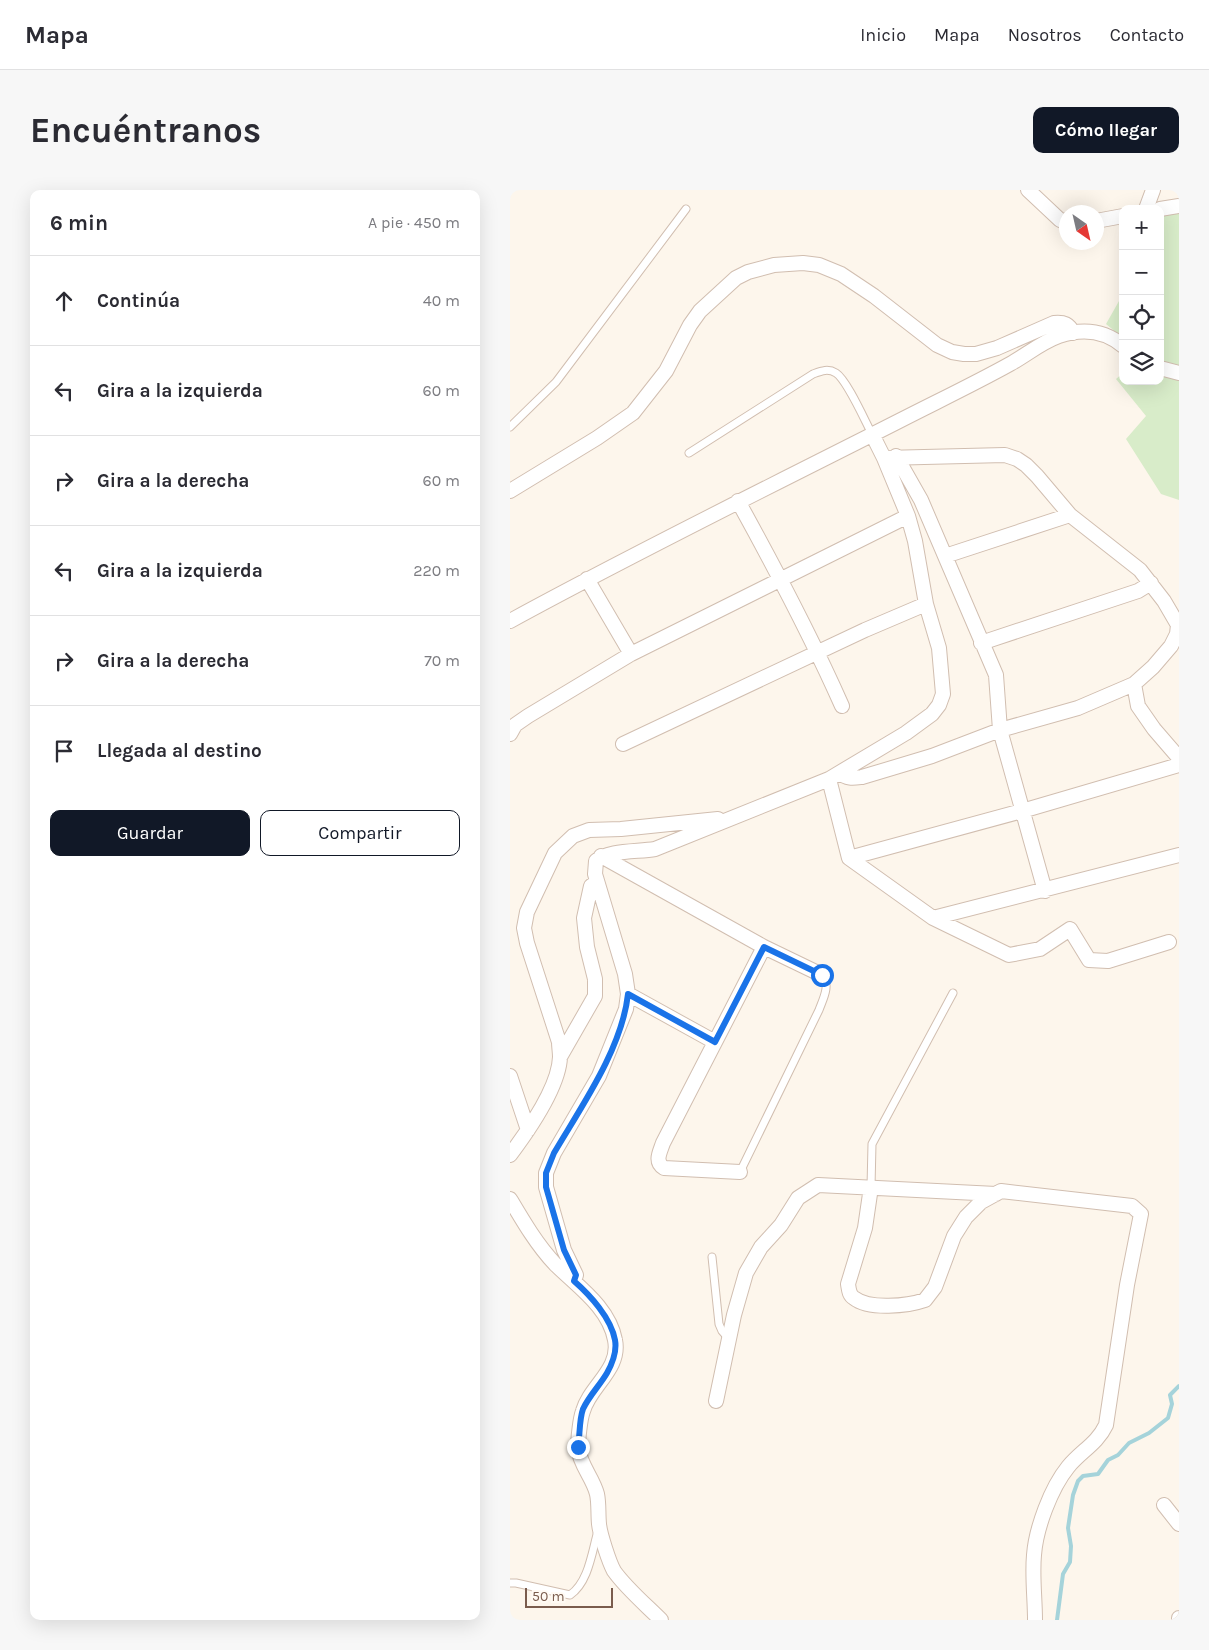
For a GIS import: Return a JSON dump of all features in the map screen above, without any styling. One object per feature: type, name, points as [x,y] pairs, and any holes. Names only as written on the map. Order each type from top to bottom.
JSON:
[{"type":"street","points":[[1028,190],[1059,219]]},
{"type":"street","points":[[1147,205],[1153,190]]},
{"type":"street","points":[[1164,208],[1179,206]]},
{"type":"street","points":[[1104,220],[1119,217]]},
{"type":"street","points":[[510,491],[597,438],[633,413],[666,371],[690,325],[700,311],[736,278],[748,272],[774,265],[803,263],[819,265],[840,274],[874,296],[937,345],[952,352],[976,354],[997,348],[1054,323],[1064,322],[1073,333]]},
{"type":"street","points":[[510,621],[738,501],[1010,364],[1059,336],[1081,331],[1098,332],[1119,343]]},
{"type":"street","points":[[1164,369],[1179,373]]},
{"type":"street","points":[[872,434],[921,500],[996,675],[1000,730],[1045,890]]},
{"type":"street","points":[[835,776],[852,779],[862,777],[932,756],[1000,730],[1078,708],[1134,684],[1153,667],[1171,646],[1178,625],[1174,616],[1151,583],[1127,559],[1070,515],[1026,464],[1005,455],[890,457]]},
{"type":"street","points":[[574,1281],[576,1275],[564,1250],[546,1187],[546,1173],[554,1153],[599,1076],[626,1009],[628,994],[625,974],[595,874],[596,861],[601,856],[618,852],[655,849],[736,818],[835,776],[906,733],[932,714],[939,706],[943,694],[939,648],[926,604],[915,541],[890,457]]},
{"type":"street","points":[[738,501],[818,652],[842,706]]},
{"type":"street","points":[[945,556],[1070,515]]},
{"type":"street","points":[[510,734],[515,724],[631,654],[908,516]]},
{"type":"street","points":[[587,579],[631,654]]},
{"type":"street","points":[[981,643],[1138,591],[1151,583]]},
{"type":"street","points":[[623,744],[864,630],[926,604]]},
{"type":"street","points":[[1134,684],[1138,706],[1154,729],[1179,758]]},
{"type":"street","points":[[849,858],[1179,765]]},
{"type":"street","points":[[835,776],[849,858],[933,918],[1009,955],[1040,949],[1070,929],[1089,960],[1108,961],[1168,942]]},
{"type":"street","points":[[510,1155],[542,1107],[558,1072],[559,1042],[527,943],[524,928],[527,912],[555,853],[573,836],[589,830],[621,829],[736,818]]},
{"type":"street","points":[[933,918],[1179,855]]},
{"type":"street","points":[[601,856],[764,947],[822,975]]},
{"type":"street","points":[[560,1057],[595,996],[595,979],[586,947],[584,918],[591,886],[597,882]]},
{"type":"street","points":[[740,1172],[664,1168],[658,1160],[663,1143],[764,947]]},
{"type":"street","points":[[628,994],[715,1042]]},
{"type":"street","points":[[510,1076],[528,1130]]},
{"type":"street","points":[[716,1401],[746,1273],[760,1247],[781,1225],[798,1198],[818,1185],[997,1194]]},
{"type":"street","points":[[872,1187],[865,1228],[848,1284],[849,1293],[863,1303],[896,1306],[925,1300],[935,1287],[954,1236],[966,1217],[981,1202],[1001,1191],[1132,1206],[1141,1214],[1127,1285],[1106,1425],[1100,1437],[1068,1467],[1051,1494],[1034,1555],[1035,1620]]},
{"type":"street","points":[[510,1198],[531,1232],[554,1263],[586,1292],[600,1309],[616,1341],[615,1354],[608,1372],[583,1410],[578,1447],[598,1496],[599,1526],[608,1558],[614,1570],[661,1620]]},
{"type":"street","points":[[1164,1506],[1179,1524]]},
{"type":"lane","points":[[510,427],[556,382],[686,209]]},
{"type":"lane","points":[[689,453],[813,374],[823,370],[830,370],[838,374],[872,434]]},
{"type":"lane","points":[[740,1172],[818,1010],[827,985],[822,975]]},
{"type":"lane","points":[[872,1187],[872,1144],[953,993]]},
{"type":"lane","points":[[712,1257],[719,1324],[729,1339]]},
{"type":"lane","points":[[510,1583],[516,1582],[570,1595],[578,1590],[599,1526]]},
{"type":"green space","points":[[1179,213],[1179,366],[1164,363],[1164,215]]},
{"type":"green space","points":[[1119,301],[1119,335],[1106,324]]},
{"type":"green space","points":[[1164,375],[1179,380],[1179,500],[1161,494],[1126,439],[1146,416],[1121,385],[1164,385]]},
{"type":"waterway","points":[[1057,1620],[1063,1574],[1070,1562],[1071,1546],[1068,1528],[1073,1495],[1078,1481],[1083,1476],[1098,1474],[1108,1460],[1118,1455],[1129,1443],[1149,1433],[1168,1418],[1172,1404],[1170,1395],[1179,1386]]},
{"type":"route","points":[[578,1447],[583,1410],[608,1372],[615,1354],[616,1341],[600,1309],[574,1281],[576,1278],[575,1271],[564,1250],[545,1180],[554,1153],[599,1076],[626,1009],[628,994],[715,1042],[764,947],[822,975]]}]
